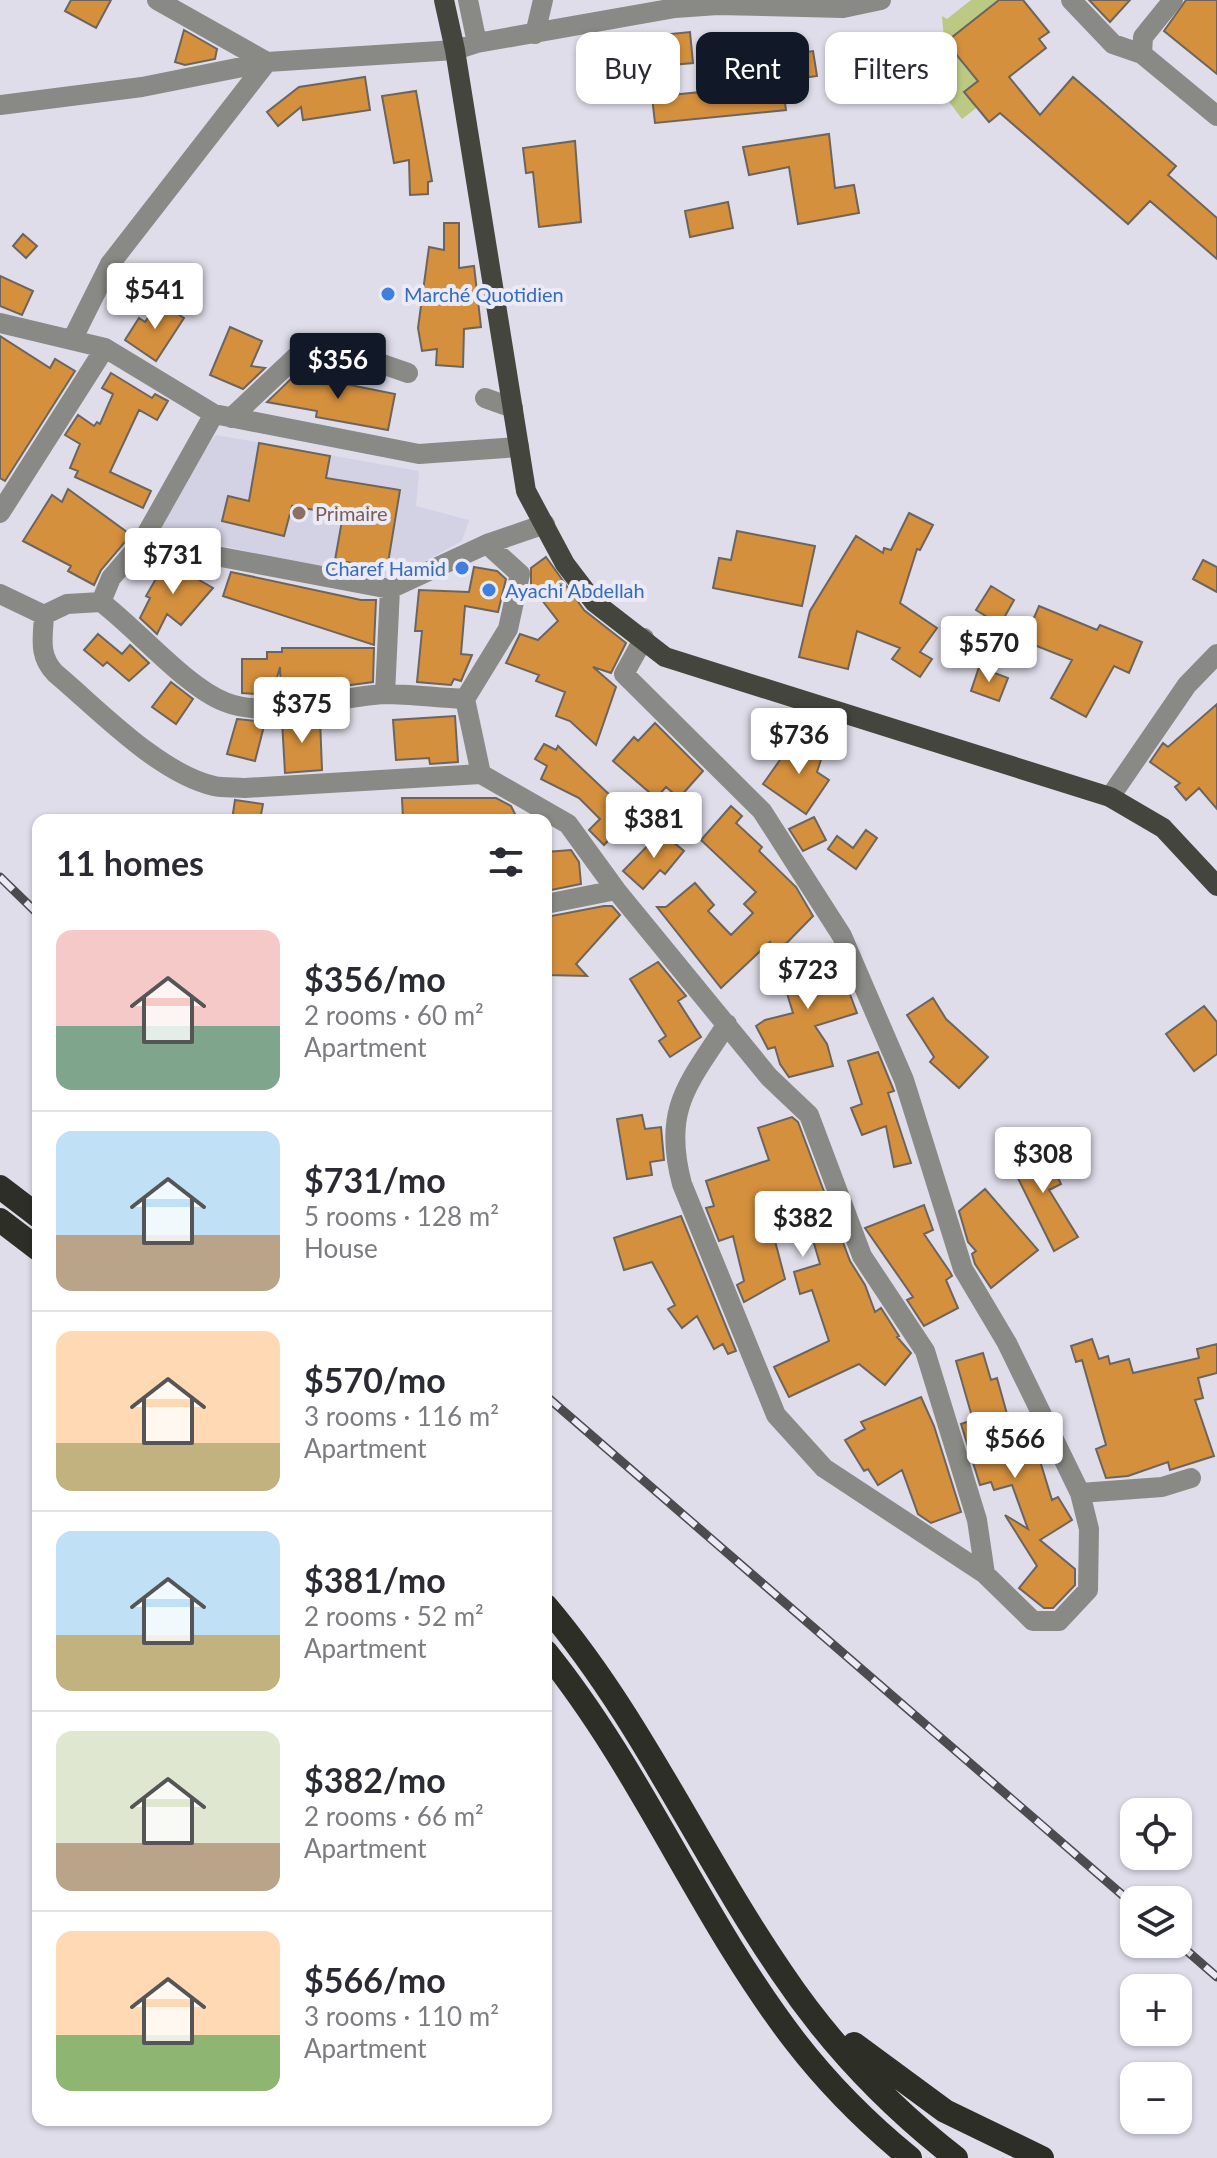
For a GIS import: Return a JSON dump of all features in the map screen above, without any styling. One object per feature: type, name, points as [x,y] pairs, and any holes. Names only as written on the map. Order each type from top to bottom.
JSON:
[{"type":"highway","points":[[0,1187],[32,1211]]},
{"type":"highway","points":[[0,1220],[32,1244]]},
{"type":"highway","points":[[552,1614],[623,1707],[782,1974],[853,2063],[893,2104],[956,2158]]},
{"type":"highway","points":[[552,1660],[602,1727],[726,1936],[793,2039],[831,2085],[910,2158]]},
{"type":"highway","points":[[782,1974],[857,2048],[915,2092],[977,2128],[1042,2158]]},
{"type":"main road","points":[[444,0],[455,50],[526,491],[565,564],[594,602],[665,657],[1110,797],[1163,828],[1217,886]]},
{"type":"street","points":[[157,0],[244,66]]},
{"type":"street","points":[[468,0],[477,43]]},
{"type":"street","points":[[535,34],[543,0]]},
{"type":"street","points":[[0,105],[142,87],[267,62],[455,50],[651,7],[843,8],[881,0]]},
{"type":"street","points":[[1071,0],[1113,44],[1142,54],[1217,116]]},
{"type":"street","points":[[1142,54],[1143,37],[1173,0]]},
{"type":"street","points":[[72,340],[110,264],[244,66]]},
{"type":"street","points":[[0,323],[105,348],[222,416],[419,454],[519,447]]},
{"type":"street","points":[[101,602],[111,578],[142,542],[222,416],[301,352],[330,346],[408,373]]},
{"type":"street","points":[[0,513],[105,348]]},
{"type":"street","points":[[485,398],[513,408]]},
{"type":"street","points":[[142,542],[390,589],[487,544],[545,524]]},
{"type":"street","points":[[481,774],[465,699],[508,629],[520,574],[487,544]]},
{"type":"street","points":[[385,694],[390,589]]},
{"type":"street","points":[[0,594],[44,615]]},
{"type":"street","points":[[44,615],[67,604],[101,602],[202,689],[225,702],[264,708],[385,694],[465,699]]},
{"type":"street","points":[[44,615],[41,650],[45,663],[148,750],[185,775],[214,786],[245,788],[481,774],[551,814]]},
{"type":"street","points":[[644,638],[624,674],[762,811],[842,936],[904,1080],[963,1269],[1007,1343],[1080,1493],[1089,1529],[1088,1590],[1059,1621],[1033,1621],[985,1574],[824,1468],[776,1415],[682,1184],[673,1150],[681,1094],[727,1024]]},
{"type":"street","points":[[1110,797],[1187,685],[1217,654]]},
{"type":"street","points":[[552,815],[568,824],[616,890],[769,1077],[809,1115],[862,1256],[925,1351],[977,1520],[985,1574]]},
{"type":"street","points":[[552,903],[616,890]]},
{"type":"street","points":[[1080,1493],[1162,1487],[1191,1478]]},
{"type":"shaded area","name":"Primaire","points":[[216,435],[419,471],[416,506],[469,520],[462,541],[383,584],[145,527]]},
{"type":"green space","points":[[971,0],[1011,0],[1002,88],[962,119],[951,104],[957,104],[957,32],[943,32],[942,16],[947,19]]},
{"type":"building","points":[[71,0],[111,0],[96,28],[65,11]]},
{"type":"building","points":[[999,0],[1023,0],[1049,32],[1039,39],[1046,48],[1009,77],[1040,115],[1073,77],[1176,166],[1168,175],[1217,218],[1217,259],[1150,201],[1128,224],[1000,113],[989,122],[964,92],[978,81],[957,55],[957,33]]},
{"type":"building","points":[[1089,0],[1130,0],[1110,22]]},
{"type":"building","points":[[1186,0],[1217,0],[1217,74],[1164,31]]},
{"type":"building","points":[[184,30],[217,49],[215,59],[185,65],[175,62]]},
{"type":"building","points":[[690,32],[693,63],[680,64],[680,33]]},
{"type":"building","points":[[813,51],[817,76],[809,77],[809,52]]},
{"type":"building","points":[[365,77],[370,110],[303,120],[301,107],[278,126],[267,112],[299,87]]},
{"type":"building","points":[[416,91],[432,181],[428,182],[428,194],[410,195],[409,160],[394,163],[382,96]]},
{"type":"building","points":[[696,92],[696,104],[785,104],[786,110],[655,123],[653,104],[680,104],[680,94]]},
{"type":"building","points":[[829,134],[835,188],[854,185],[859,213],[798,224],[789,167],[749,175],[743,147]]},
{"type":"building","points":[[575,141],[581,222],[539,227],[533,172],[526,173],[523,148]]},
{"type":"building","points":[[728,202],[733,228],[690,237],[685,211]]},
{"type":"building","points":[[444,223],[459,223],[459,268],[474,266],[481,327],[464,329],[463,367],[436,365],[437,349],[422,351],[418,328],[429,247],[444,250]]},
{"type":"building","points":[[23,234],[37,246],[26,258],[13,246]]},
{"type":"building","points":[[0,276],[33,291],[22,315],[0,306]]},
{"type":"building","points":[[159,302],[184,318],[156,361],[125,340],[139,318],[145,322]]},
{"type":"building","points":[[230,327],[262,341],[251,366],[265,368],[243,389],[210,375]]},
{"type":"building","points":[[0,336],[50,368],[55,359],[75,371],[5,481],[0,478]]},
{"type":"building","points":[[111,373],[152,398],[155,394],[168,401],[157,420],[139,410],[110,472],[151,491],[143,508],[75,477],[78,471],[70,468],[80,444],[65,435],[78,415],[94,426],[97,422],[100,424],[113,394],[102,388]]},
{"type":"building","points":[[296,374],[395,394],[388,430],[316,417],[317,411],[267,402]]},
{"type":"building","points":[[259,443],[330,456],[326,478],[400,490],[387,569],[335,560],[343,515],[292,506],[284,536],[222,521],[228,496],[249,501]]},
{"type":"building","points":[[68,489],[131,535],[101,570],[94,585],[68,571],[71,566],[23,541],[52,495],[62,502]]},
{"type":"building","points":[[909,513],[933,525],[920,550],[917,549],[900,603],[937,628],[920,652],[932,659],[920,677],[892,659],[900,648],[857,631],[848,669],[799,657],[810,611],[856,536],[883,553],[884,548],[891,550]]},
{"type":"building","points":[[737,531],[815,546],[802,606],[713,588],[719,558],[731,560]]},
{"type":"building","points":[[546,557],[584,610],[626,643],[611,673],[593,667],[616,687],[596,745],[570,721],[556,716],[565,692],[536,681],[539,675],[506,663],[520,634],[538,640],[558,621],[531,586],[531,568]]},
{"type":"building","points":[[167,560],[186,564],[182,570],[213,588],[181,625],[167,614],[157,634],[140,618],[150,598],[146,596]]},
{"type":"building","points":[[1203,560],[1217,567],[1217,592],[1193,579]]},
{"type":"building","points":[[474,567],[497,571],[506,579],[498,612],[465,606],[461,654],[472,655],[461,681],[454,679],[451,685],[417,682],[422,631],[415,631],[419,590],[469,592]]},
{"type":"building","points":[[231,572],[361,600],[376,600],[374,645],[223,596]]},
{"type":"building","points":[[991,586],[1014,600],[1000,625],[976,610]]},
{"type":"building","points":[[1039,606],[1097,630],[1100,625],[1142,642],[1129,673],[1114,666],[1086,717],[1051,698],[1072,660],[1024,641]]},
{"type":"building","points":[[98,634],[122,654],[130,645],[149,663],[129,681],[107,662],[103,666],[84,650]]},
{"type":"building","points":[[282,648],[374,648],[373,682],[336,687],[312,685],[312,691],[281,695],[280,667],[272,695],[242,693],[242,659],[267,659],[267,652],[282,652]]},
{"type":"building","points":[[979,667],[1008,678],[999,701],[971,691]]},
{"type":"building","points":[[171,682],[193,699],[176,724],[152,707]]},
{"type":"building","points":[[1217,704],[1217,809],[1199,788],[1186,800],[1175,787],[1180,783],[1150,762],[1163,743],[1168,747]]},
{"type":"building","points":[[455,716],[458,762],[430,764],[429,758],[396,760],[393,720]]},
{"type":"building","points":[[312,717],[320,719],[322,770],[285,773],[282,721]]},
{"type":"building","points":[[237,719],[265,722],[255,761],[227,754]]},
{"type":"building","points":[[655,723],[703,771],[679,798],[666,787],[656,798],[613,761],[634,737],[638,741]]},
{"type":"building","points":[[798,739],[825,747],[817,772],[829,780],[806,814],[763,784],[787,750],[793,754]]},
{"type":"building","points":[[544,744],[556,750],[558,746],[632,816],[604,845],[589,830],[600,819],[579,798],[541,779],[547,766],[535,759]]},
{"type":"building","points":[[402,798],[496,798],[511,806],[515,814],[403,814]]},
{"type":"building","points":[[235,800],[263,804],[261,814],[233,814]]},
{"type":"building","points":[[731,806],[742,816],[736,823],[762,847],[759,851],[796,887],[813,916],[775,955],[770,942],[721,988],[657,907],[666,907],[695,883],[714,905],[708,911],[731,935],[753,913],[744,904],[756,892],[701,840]]},
{"type":"building","points":[[814,817],[826,840],[803,851],[789,829]]},
{"type":"building","points":[[866,830],[877,838],[856,869],[828,849],[837,836],[853,848]]},
{"type":"building","points":[[661,832],[684,851],[665,874],[660,870],[643,889],[623,871]]},
{"type":"building","points":[[571,850],[579,862],[581,884],[552,890],[552,852]]},
{"type":"building","points":[[604,906],[612,906],[620,915],[576,964],[587,976],[552,975],[552,916]]},
{"type":"building","points":[[831,944],[857,1013],[815,1026],[827,1044],[833,1066],[789,1077],[780,1064],[775,1047],[768,1049],[756,1026],[765,1020],[793,1013],[777,961]]},
{"type":"building","points":[[658,962],[686,996],[678,1001],[701,1037],[670,1057],[659,1041],[666,1036],[630,979]]},
{"type":"building","points":[[933,998],[946,1019],[988,1057],[959,1088],[930,1062],[934,1057],[907,1015]]},
{"type":"building","points":[[1204,1006],[1217,1022],[1217,1054],[1194,1071],[1166,1034]]},
{"type":"building","points":[[878,1052],[894,1091],[888,1093],[911,1163],[894,1167],[886,1126],[862,1135],[851,1108],[862,1104],[848,1061]]},
{"type":"building","points":[[642,1115],[645,1129],[661,1127],[664,1160],[650,1162],[652,1175],[627,1179],[617,1119]]},
{"type":"building","points":[[792,1117],[798,1122],[850,1261],[865,1285],[875,1312],[881,1308],[897,1337],[911,1353],[885,1385],[859,1364],[789,1397],[774,1367],[829,1341],[812,1290],[800,1294],[794,1272],[820,1264],[810,1230],[774,1237],[785,1279],[744,1302],[737,1285],[744,1281],[733,1236],[719,1241],[706,1208],[714,1206],[706,1181],[769,1160],[758,1128]]},
{"type":"building","points":[[1042,1144],[1061,1184],[1049,1190],[1078,1237],[1054,1251],[1009,1160]]},
{"type":"building","points":[[985,1189],[1038,1250],[991,1288],[975,1264],[972,1254],[976,1251],[968,1242],[959,1211]]},
{"type":"building","points":[[924,1205],[933,1230],[924,1234],[952,1276],[946,1280],[958,1308],[924,1326],[907,1300],[913,1297],[865,1228]]},
{"type":"building","points":[[681,1216],[736,1351],[728,1354],[723,1344],[714,1349],[697,1316],[682,1328],[668,1309],[675,1305],[652,1262],[624,1270],[614,1238]]},
{"type":"building","points":[[1092,1339],[1099,1359],[1108,1356],[1110,1364],[1129,1359],[1133,1373],[1199,1358],[1197,1349],[1217,1344],[1217,1373],[1198,1378],[1203,1398],[1195,1400],[1214,1456],[1170,1470],[1168,1462],[1128,1476],[1106,1478],[1096,1449],[1106,1445],[1082,1360],[1076,1362],[1071,1346]]},
{"type":"building","points":[[983,1353],[991,1380],[997,1378],[1007,1414],[1013,1413],[1017,1438],[1022,1436],[1031,1463],[1040,1461],[1052,1500],[1058,1497],[1072,1520],[1040,1540],[1075,1569],[1075,1585],[1053,1608],[1044,1608],[1019,1588],[1037,1566],[1005,1515],[1028,1529],[1012,1485],[994,1490],[991,1482],[980,1485],[961,1424],[973,1420],[956,1361]]},
{"type":"building","points":[[921,1397],[934,1426],[961,1512],[931,1523],[918,1514],[902,1470],[878,1485],[868,1469],[864,1471],[845,1440],[865,1429],[861,1422]]},
{"type":"railway","points":[[0,877],[32,908]]},
{"type":"railway","points":[[552,1401],[1120,1893]]},
{"type":"railway","points":[[1192,1955],[1217,1977]]},
{"type":"place","name":"Marché Quotidien","points":[[388,294]]},
{"type":"place","name":"Primaire","points":[[299,513]]},
{"type":"place","name":"Charef Hamid","points":[[462,568]]},
{"type":"place","name":"Ayachi Abdellah","points":[[489,590]]}]
